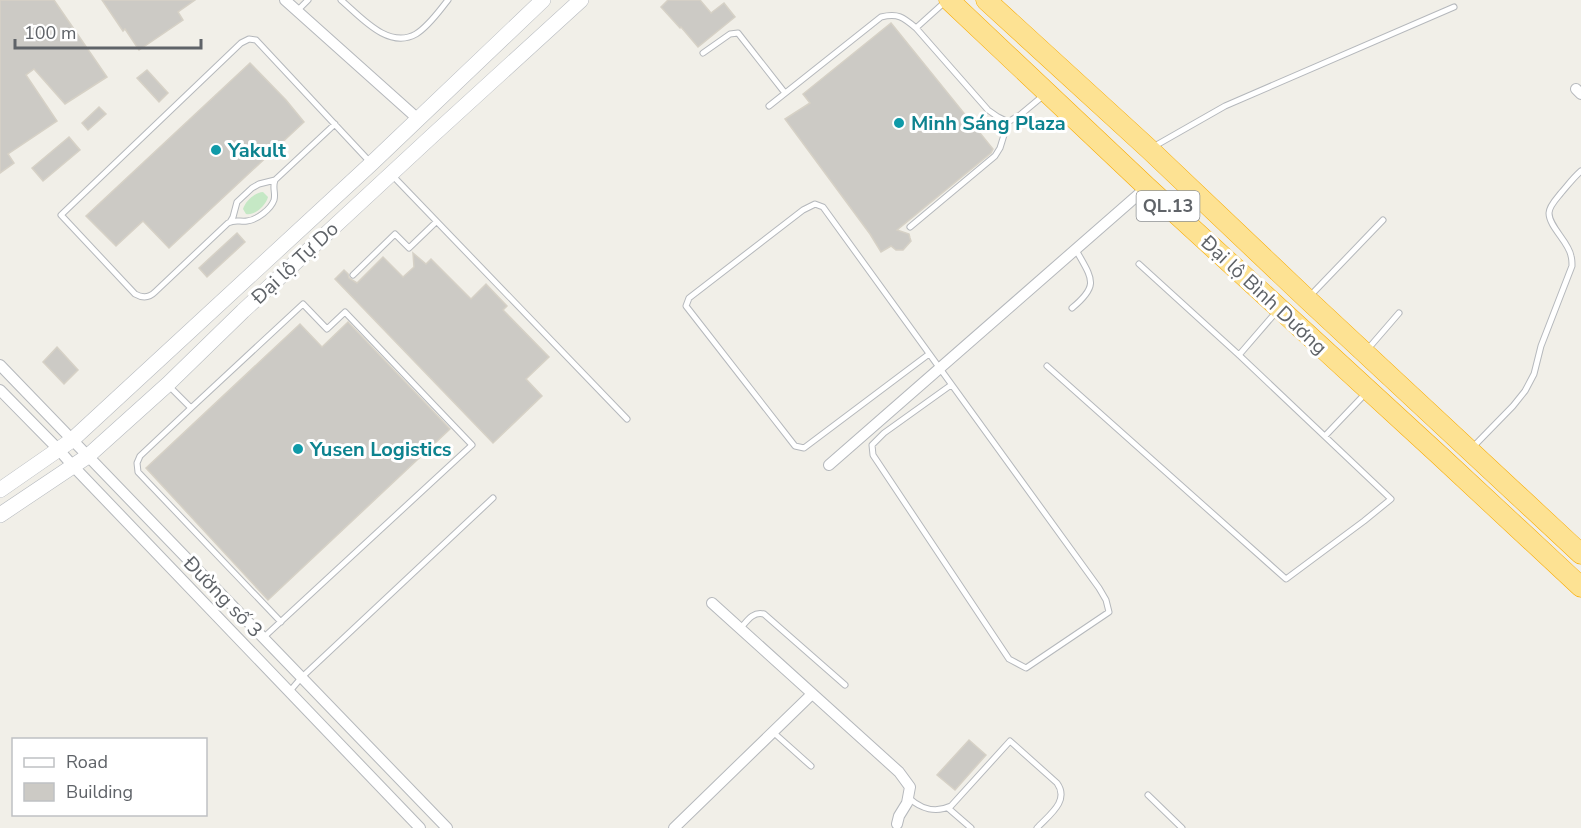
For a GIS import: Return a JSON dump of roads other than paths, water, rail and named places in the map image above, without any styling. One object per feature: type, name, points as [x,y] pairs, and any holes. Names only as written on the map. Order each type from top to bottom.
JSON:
[{"type":"highway","name":"Đại lộ Bình Dương","points":[[948,0],[1147,188],[1581,587]]},
{"type":"highway","name":"Đại lộ Bình Dương","points":[[987,0],[1581,554]]},
{"type":"street","points":[[285,0],[418,119]]},
{"type":"street","name":"Đại lộ Tự Do","points":[[0,490],[72,440],[372,163],[543,0]]},
{"type":"street","name":"Đại lộ Tự Do","points":[[0,515],[88,456],[168,384],[390,174],[581,0]]},
{"type":"street","points":[[829,465],[1147,188]]},
{"type":"street","name":"Đường số 3","points":[[0,366],[447,828]]},
{"type":"street","name":"Đường số 3","points":[[0,390],[290,691],[416,827]]},
{"type":"street","points":[[712,603],[899,772],[910,787],[907,803],[899,816],[898,826]]},
{"type":"street","points":[[674,828],[812,694]]},
{"type":"street","points":[[416,827],[433,814]]},
{"type":"lane","points":[[297,11],[308,0]]},
{"type":"lane","points":[[341,0],[370,26],[381,33],[400,38],[417,33],[448,0]]},
{"type":"lane","points":[[915,28],[948,0]]},
{"type":"lane","points":[[1149,149],[1225,106],[1454,7]]},
{"type":"lane","points":[[769,106],[881,17],[895,14],[907,20],[915,28],[988,110],[1008,122]]},
{"type":"lane","points":[[703,52],[730,34],[738,33],[785,93]]},
{"type":"lane","points":[[275,180],[252,188],[237,202],[230,222],[153,294],[143,297],[135,294],[61,214],[247,39],[252,38],[372,163]]},
{"type":"lane","points":[[910,227],[995,156],[1008,122],[1048,92]]},
{"type":"lane","points":[[230,222],[250,221],[262,214],[274,200],[275,180],[335,124]]},
{"type":"lane","points":[[1470,450],[1513,406],[1525,391],[1534,374],[1540,345],[1572,266],[1569,248],[1551,221],[1550,210],[1568,184],[1581,171]]},
{"type":"lane","points":[[390,174],[627,419]]},
{"type":"lane","points":[[929,354],[804,448],[795,446],[686,306],[689,298],[803,210],[816,204],[823,207],[940,369],[1106,600],[1109,612],[1026,668],[1009,659],[873,454],[872,445],[884,433],[951,385]]},
{"type":"lane","points":[[1307,299],[1383,220]]},
{"type":"lane","points":[[353,275],[395,234],[409,248],[436,222]]},
{"type":"lane","points":[[1072,308],[1086,297],[1091,287],[1089,276],[1076,250]]},
{"type":"lane","points":[[1047,366],[1286,579],[1392,499],[1138,264]]},
{"type":"lane","points":[[263,638],[281,622],[472,445],[345,312],[327,329],[303,304],[140,456],[137,463],[138,472],[142,478],[281,622]]},
{"type":"lane","points":[[1239,355],[1279,308]]},
{"type":"lane","points":[[1365,352],[1400,313]]},
{"type":"lane","points":[[168,384],[191,408]]},
{"type":"lane","points":[[1325,436],[1369,390]]},
{"type":"lane","points":[[290,691],[494,498]]},
{"type":"lane","points":[[740,628],[749,617],[764,614],[845,685]]},
{"type":"lane","points":[[773,732],[811,766]]},
{"type":"lane","points":[[908,797],[929,809],[948,808],[1010,741],[1058,783],[1061,789],[1060,804],[1037,828]]},
{"type":"lane","points":[[1148,795],[1182,828]]},
{"type":"lane","points":[[948,808],[971,828]]},
{"type":"place","name":"Minh Sáng Plaza","points":[[899,123]]},
{"type":"place","name":"Yakult","points":[[216,150]]},
{"type":"place","name":"Yusen Logistics","points":[[298,449]]}]
